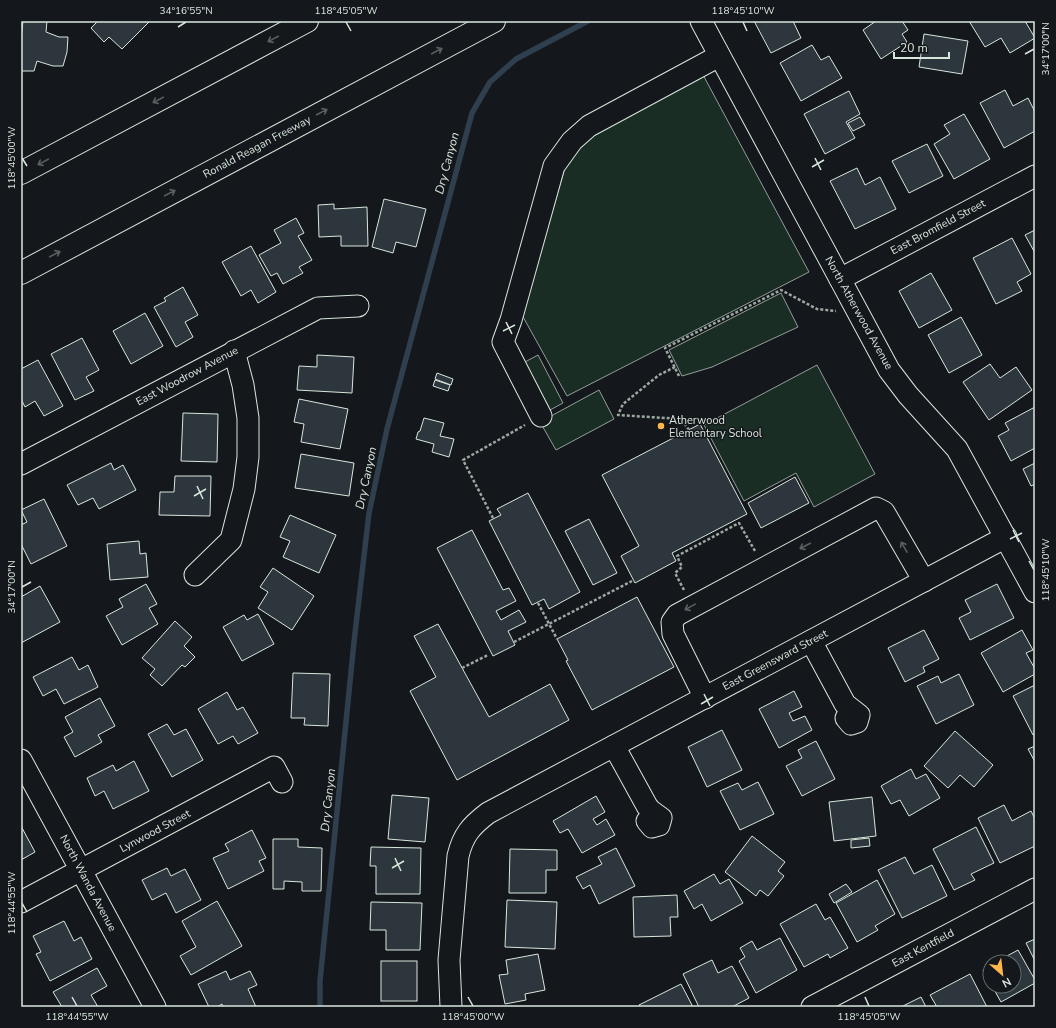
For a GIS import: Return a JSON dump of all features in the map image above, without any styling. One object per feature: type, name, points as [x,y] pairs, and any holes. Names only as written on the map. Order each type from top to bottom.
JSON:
[{"type":"highway","points":[[21,174],[307,21]]},
{"type":"highway","name":"Ronald Reagan Freeway","points":[[21,273],[494,21]]},
{"type":"street","name":"North Atherwood Avenue","points":[[701,21],[889,370],[908,396],[957,449],[1035,592]]},
{"type":"street","points":[[541,416],[503,342],[554,166],[572,141],[589,126],[719,56]]},
{"type":"street","name":"East Bromfield Street","points":[[840,279],[1035,176]]},
{"type":"street","name":"East Woodrow Avenue","points":[[21,464],[318,308],[358,306]]},
{"type":"street","points":[[195,575],[231,540],[244,489],[248,457],[248,418],[243,385],[234,351]]},
{"type":"street","points":[[705,698],[673,634],[672,622],[677,615],[765,567],[876,508],[884,512],[924,581]]},
{"type":"street","name":"East Greensward Street","points":[[451,1007],[449,960],[458,856],[465,835],[475,823],[488,813],[1006,537]]},
{"type":"street","points":[[811,641],[846,704],[859,715],[857,722],[850,724],[846,718]]},
{"type":"street","points":[[614,746],[647,806],[661,818],[659,825],[652,827],[647,821]]},
{"type":"street","name":"North Wanda Avenue","points":[[21,760],[155,1007]]},
{"type":"street","name":"Lynwood Street","points":[[21,902],[274,767],[282,782]]},
{"type":"street","name":"East Kentfield","points":[[812,1007],[1035,889]]},
{"type":"path","points":[[679,376],[665,348],[780,290],[817,309],[841,312]]},
{"type":"path","points":[[675,367],[659,375],[623,404],[618,415],[681,419],[688,430]]},
{"type":"path","points":[[493,518],[463,460],[541,416]]},
{"type":"path","points":[[693,606],[675,573],[682,567],[677,556],[739,523],[765,567]]},
{"type":"path","points":[[514,642],[548,623],[632,581]]},
{"type":"path","points":[[538,603],[557,639]]},
{"type":"path","points":[[462,668],[488,655]]},
{"type":"green space","points":[[702,73],[809,272],[567,396],[522,315],[565,168],[584,139]]},
{"type":"green space","points":[[781,293],[798,327],[712,367],[682,376],[669,350]]},
{"type":"green space","points":[[538,355],[563,403],[550,410],[525,362]]},
{"type":"green space","points":[[817,365],[875,474],[814,507],[796,473],[744,501],[704,425]]},
{"type":"green space","points":[[599,390],[614,419],[556,450],[540,422]]},
{"type":"building","points":[[23,21],[47,21],[46,32],[59,37],[68,37],[67,52],[63,66],[53,66],[37,61],[34,71],[21,71],[21,39]]},
{"type":"building","points":[[98,21],[150,21],[122,49],[109,37],[104,42],[91,28]]},
{"type":"building","points":[[754,21],[793,21],[801,38],[771,53]]},
{"type":"building","points":[[876,21],[902,21],[908,30],[902,34],[907,42],[881,59],[863,30]]},
{"type":"building","points":[[969,21],[1025,21],[1035,38],[1010,53],[1001,38],[985,47]]},
{"type":"building","points":[[924,34],[968,41],[962,74],[919,67]]},
{"type":"building","points":[[812,45],[821,60],[829,56],[842,78],[801,101],[780,63]]},
{"type":"building","points":[[1005,90],[1013,106],[1028,98],[1035,112],[1035,131],[1004,148],[980,103]]},
{"type":"building","points":[[849,91],[860,114],[846,122],[855,138],[825,154],[804,114]]},
{"type":"building","points":[[964,114],[990,159],[954,179],[934,144],[950,134],[944,125]]},
{"type":"building","points":[[860,117],[865,125],[853,131],[848,123]]},
{"type":"building","points":[[927,144],[943,176],[909,193],[892,161]]},
{"type":"building","points":[[857,168],[865,185],[880,177],[896,209],[855,229],[830,181]]},
{"type":"building","points":[[384,199],[426,209],[416,247],[396,242],[393,253],[372,247]]},
{"type":"building","points":[[334,204],[334,209],[367,207],[368,246],[341,246],[341,236],[319,237],[318,205]]},
{"type":"building","points":[[296,218],[304,233],[298,236],[312,260],[299,267],[303,273],[283,284],[277,273],[271,276],[259,255],[281,243],[274,230]]},
{"type":"building","points":[[1035,230],[1035,253],[1025,235]]},
{"type":"building","points":[[1012,238],[1031,274],[1017,282],[1022,291],[996,304],[973,258]]},
{"type":"building","points":[[251,246],[276,292],[258,303],[251,290],[241,296],[222,262]]},
{"type":"building","points":[[931,273],[952,310],[919,328],[899,291]]},
{"type":"building","points":[[183,287],[198,315],[185,322],[193,337],[176,347],[154,307],[166,301],[164,298]]},
{"type":"building","points":[[145,313],[163,346],[131,364],[113,331]]},
{"type":"building","points":[[961,317],[982,355],[949,373],[928,335]]},
{"type":"building","points":[[82,338],[99,370],[86,377],[94,391],[75,400],[51,354]]},
{"type":"building","points":[[317,355],[354,357],[352,393],[297,390],[299,366],[317,367]]},
{"type":"building","points":[[38,360],[63,406],[44,416],[35,401],[25,407],[21,399],[21,369]]},
{"type":"building","points":[[990,364],[1000,378],[1016,367],[1032,390],[989,420],[963,382]]},
{"type":"building","points":[[437,373],[453,379],[451,385],[435,379]]},
{"type":"building","points":[[435,380],[450,385],[448,391],[433,386]]},
{"type":"building","points":[[299,399],[348,409],[340,449],[301,442],[304,424],[294,422]]},
{"type":"building","points":[[1035,407],[1035,448],[1011,461],[998,436],[1009,430],[1005,423]]},
{"type":"building","points":[[183,413],[218,414],[217,462],[181,461]]},
{"type":"building","points":[[424,418],[444,423],[440,436],[454,439],[449,457],[432,452],[434,444],[416,439]]},
{"type":"building","points":[[700,424],[747,514],[672,553],[676,561],[635,583],[621,556],[639,546],[602,475]]},
{"type":"building","points":[[301,454],[354,463],[349,496],[295,488]]},
{"type":"building","points":[[111,463],[114,470],[123,465],[136,490],[99,509],[93,498],[78,505],[67,485]]},
{"type":"building","points":[[1035,463],[1035,484],[1031,486],[1023,469]]},
{"type":"building","points":[[175,476],[211,476],[210,516],[159,515],[160,492],[174,492]]},
{"type":"building","points":[[795,477],[809,503],[761,528],[748,503]]},
{"type":"building","points":[[528,493],[580,592],[549,609],[544,599],[532,605],[489,521],[501,515],[497,509]]},
{"type":"building","points":[[44,499],[67,546],[31,564],[21,544],[21,525],[27,522],[21,510]]},
{"type":"building","points":[[290,515],[336,535],[319,573],[283,557],[290,541],[280,537]]},
{"type":"building","points":[[589,519],[617,573],[593,585],[565,531]]},
{"type":"building","points":[[472,530],[503,590],[509,588],[516,601],[496,611],[501,620],[519,610],[526,622],[508,631],[515,645],[493,656],[437,548]]},
{"type":"building","points":[[139,541],[140,554],[146,553],[148,577],[110,580],[107,544]]},
{"type":"building","points":[[273,568],[314,596],[292,630],[258,608],[268,592],[260,587]]},
{"type":"building","points":[[146,584],[157,604],[149,608],[158,624],[122,645],[106,616],[123,607],[119,599]]},
{"type":"building","points":[[997,584],[1014,618],[970,640],[959,618],[971,612],[965,600]]},
{"type":"building","points":[[40,586],[60,622],[21,643],[21,597]]},
{"type":"building","points":[[637,597],[674,667],[592,710],[566,661],[568,660],[557,639]]},
{"type":"building","points":[[258,614],[274,644],[242,661],[223,627],[244,615],[247,620]]},
{"type":"building","points":[[175,621],[192,637],[184,646],[195,657],[185,667],[182,665],[162,686],[150,675],[155,669],[142,658]]},
{"type":"building","points":[[438,624],[489,717],[550,684],[569,720],[457,780],[410,691],[436,677],[414,636]]},
{"type":"building","points":[[924,630],[939,659],[923,667],[925,672],[905,682],[888,648]]},
{"type":"building","points":[[1022,630],[1033,650],[1026,653],[1035,669],[1035,674],[1003,692],[981,653]]},
{"type":"building","points":[[72,657],[79,670],[88,665],[98,687],[64,704],[56,689],[43,696],[33,677]]},
{"type":"building","points":[[293,673],[330,674],[328,726],[304,725],[305,718],[291,718]]},
{"type":"building","points":[[959,674],[974,705],[936,724],[917,686],[938,676],[941,683]]},
{"type":"building","points":[[1035,685],[1035,734],[1033,735],[1013,696]]},
{"type":"building","points":[[794,691],[802,707],[789,713],[793,721],[805,716],[812,730],[779,748],[759,709]]},
{"type":"building","points":[[227,692],[237,710],[243,707],[258,733],[238,744],[233,736],[218,744],[198,709]]},
{"type":"building","points":[[100,698],[115,726],[98,735],[102,742],[75,757],[64,737],[73,732],[65,717]]},
{"type":"building","points":[[167,724],[174,735],[186,729],[203,760],[172,777],[148,734]]},
{"type":"building","points":[[722,730],[742,770],[707,787],[688,747]]},
{"type":"building","points":[[955,731],[993,765],[974,787],[960,775],[948,788],[924,766]]},
{"type":"building","points":[[816,741],[835,779],[802,796],[786,766],[802,758],[798,750]]},
{"type":"building","points":[[1035,746],[1035,762],[1028,749]]},
{"type":"building","points":[[134,761],[149,791],[113,809],[104,791],[95,796],[87,778],[113,765],[116,771]]},
{"type":"building","points":[[911,769],[916,779],[926,774],[940,798],[909,816],[900,800],[891,804],[881,786]]},
{"type":"building","points":[[758,782],[774,814],[740,830],[720,791],[738,783],[742,790]]},
{"type":"building","points":[[392,795],[429,798],[425,842],[388,839]]},
{"type":"building","points":[[596,796],[605,812],[593,819],[597,825],[606,819],[615,835],[582,853],[568,829],[560,833],[553,821]]},
{"type":"building","points":[[872,797],[876,836],[834,841],[829,802]]},
{"type":"building","points":[[1004,805],[1012,821],[1031,811],[1035,819],[1035,846],[1000,863],[978,818]]},
{"type":"building","points":[[21,826],[35,852],[21,860]]},
{"type":"building","points":[[976,827],[994,863],[971,874],[975,880],[954,890],[933,849]]},
{"type":"building","points":[[252,830],[266,858],[259,861],[264,871],[228,889],[213,858],[229,851],[225,844]]},
{"type":"building","points":[[752,836],[785,862],[778,871],[784,876],[768,896],[760,890],[756,896],[725,872]]},
{"type":"building","points":[[869,838],[870,846],[851,848],[851,840]]},
{"type":"building","points":[[273,839],[298,839],[298,847],[322,848],[321,891],[302,891],[302,882],[284,881],[284,889],[273,889]]},
{"type":"building","points":[[371,847],[421,848],[420,894],[376,894],[376,866],[370,866]]},
{"type":"building","points":[[616,848],[635,886],[599,904],[590,885],[583,889],[576,877],[602,864],[598,857]]},
{"type":"building","points":[[510,849],[557,850],[557,870],[546,870],[546,893],[509,893]]},
{"type":"building","points":[[905,857],[914,874],[932,865],[947,896],[902,918],[878,870]]},
{"type":"building","points":[[167,868],[171,876],[185,869],[201,900],[176,913],[166,893],[152,900],[142,880]]},
{"type":"building","points":[[714,874],[720,884],[729,879],[743,903],[711,921],[702,904],[694,909],[684,891]]},
{"type":"building","points":[[877,880],[895,914],[875,926],[878,930],[857,942],[836,903]]},
{"type":"building","points":[[846,884],[852,892],[834,903],[829,894]]},
{"type":"building","points":[[677,895],[678,917],[670,917],[671,936],[634,937],[633,897]]},
{"type":"building","points":[[507,900],[557,902],[555,949],[505,947]]},
{"type":"building","points":[[217,901],[242,946],[191,975],[180,956],[196,947],[182,921]]},
{"type":"building","points":[[371,902],[422,903],[420,950],[386,950],[386,930],[370,930]]},
{"type":"building","points":[[816,904],[825,920],[830,917],[848,948],[830,958],[828,954],[804,967],[780,924]]},
{"type":"building","points":[[64,921],[74,941],[81,937],[92,959],[50,981],[36,954],[41,952],[33,936]]},
{"type":"building","points":[[780,938],[797,970],[756,993],[739,961],[745,957],[740,948],[752,941],[757,950]]},
{"type":"building","points":[[1035,939],[1035,961],[1026,943]]},
{"type":"building","points":[[1018,950],[1020,954],[1011,954]]},
{"type":"building","points":[[538,954],[545,990],[525,994],[526,1000],[505,1004],[499,975],[508,974],[506,960]]},
{"type":"building","points":[[1022,957],[1035,980],[1035,983],[1022,990]]},
{"type":"building","points":[[712,960],[718,973],[732,966],[749,998],[732,1007],[699,1007],[683,974]]},
{"type":"building","points":[[381,961],[417,961],[417,1001],[381,1001]]},
{"type":"building","points":[[97,968],[107,986],[91,995],[98,1007],[62,1007],[53,992]]},
{"type":"building","points":[[226,971],[230,980],[250,971],[257,985],[248,989],[256,1007],[223,1007],[222,1004],[217,1007],[209,1007],[198,984]]},
{"type":"building","points":[[970,974],[987,1007],[937,1007],[930,995]]},
{"type":"building","points":[[681,984],[693,1007],[640,1007],[639,1005]]},
{"type":"building","points":[[996,994],[1015,994],[1001,1002]]},
{"type":"building","points":[[921,997],[926,1007],[901,1007]]},
{"type":"waterway","name":"Dry Canyon","points":[[320,1007],[320,981],[354,642],[369,513],[387,429],[472,113],[490,82],[516,59],[588,21]]},
{"type":"place","name":"Atherwood Elementary School","points":[[661,426]]}]
